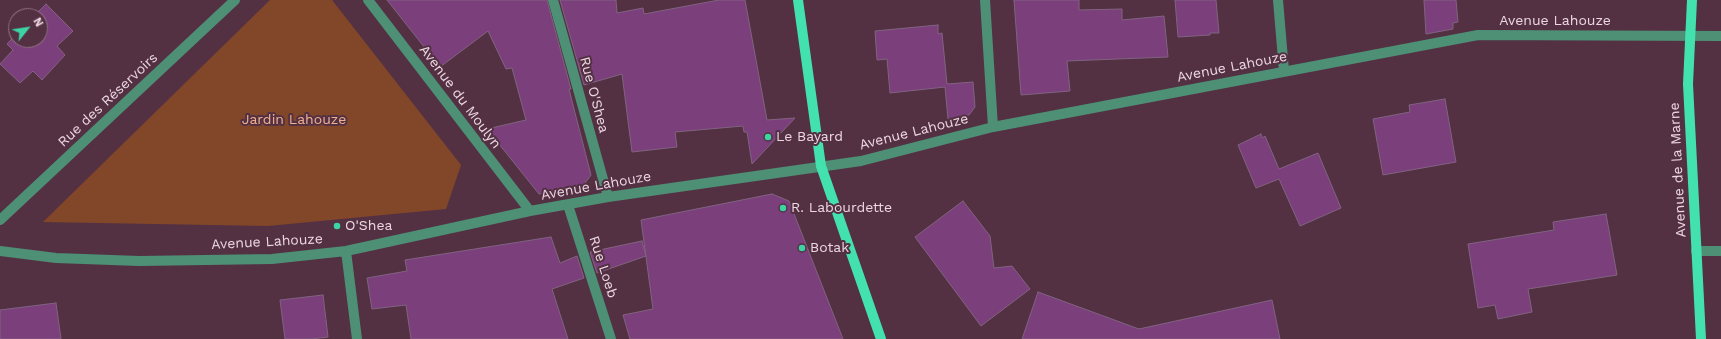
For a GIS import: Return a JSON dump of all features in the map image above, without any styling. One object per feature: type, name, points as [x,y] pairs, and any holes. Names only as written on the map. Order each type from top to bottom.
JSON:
[{"type":"main road","points":[[798,0],[821,166],[881,339]]},
{"type":"main road","name":"Avenue de la Marne","points":[[1692,0],[1688,84],[1701,339]]},
{"type":"street","name":"Rue des Réservoirs","points":[[0,220],[235,0]]},
{"type":"street","name":"Avenue du Moulyn","points":[[368,0],[530,211]]},
{"type":"street","name":"Rue O'Shea","points":[[553,0],[608,197]]},
{"type":"street","points":[[985,0],[993,127]]},
{"type":"street","points":[[1278,0],[1284,71]]},
{"type":"street","name":"Avenue Lahouze","points":[[0,251],[56,258],[139,261],[272,259],[346,251],[530,211],[608,197],[861,161],[993,127],[1478,35],[1721,36]]},
{"type":"street","name":"Rue Loeb","points":[[568,205],[611,339]]},
{"type":"street","points":[[346,251],[357,339]]},
{"type":"street","points":[[1696,251],[1721,251]]},
{"type":"green space","name":"Jardin Lahouze","points":[[270,0],[332,0],[461,165],[446,209],[268,226],[43,222]]},
{"type":"building","points":[[387,0],[547,0],[571,89],[569,89],[591,175],[582,187],[539,194],[487,129],[526,120],[512,68],[506,69],[488,31],[440,67]]},
{"type":"building","points":[[560,0],[616,0],[617,13],[643,8],[644,14],[719,0],[745,0],[767,120],[795,118],[752,164],[747,132],[744,132],[743,126],[675,132],[677,147],[632,152],[622,74],[584,85]]},
{"type":"building","points":[[1014,0],[1079,0],[1079,10],[1122,9],[1122,20],[1164,16],[1168,57],[1067,61],[1070,91],[1021,95]]},
{"type":"building","points":[[1175,0],[1216,0],[1219,33],[1178,37]]},
{"type":"building","points":[[1424,0],[1456,0],[1458,22],[1453,23],[1453,29],[1426,34]]},
{"type":"building","points":[[46,4],[73,31],[57,46],[65,55],[42,80],[33,71],[20,83],[0,64],[13,50],[11,48],[48,48],[48,8],[42,8]]},
{"type":"building","points":[[938,25],[938,34],[942,33],[947,84],[973,82],[975,107],[969,115],[948,119],[945,87],[890,93],[887,59],[877,60],[875,31]]},
{"type":"building","points":[[1445,99],[1456,162],[1383,175],[1373,119],[1410,112],[1409,105]]},
{"type":"building","points":[[1261,134],[1262,138],[1265,136],[1279,169],[1318,153],[1341,208],[1300,226],[1279,179],[1256,188],[1238,145]]},
{"type":"building","points":[[772,194],[789,201],[843,339],[630,339],[623,315],[653,309],[641,220]]},
{"type":"building","points":[[963,201],[990,236],[994,268],[1012,266],[1030,289],[981,326],[915,237]]},
{"type":"building","points":[[1606,214],[1617,275],[1528,289],[1532,312],[1498,319],[1495,305],[1478,308],[1468,244],[1554,230],[1553,222]]},
{"type":"building","points":[[551,237],[560,263],[577,256],[584,278],[552,289],[568,339],[411,339],[406,305],[372,309],[367,278],[407,271],[405,260]]},
{"type":"building","points":[[642,241],[646,256],[597,273],[590,252]]},
{"type":"building","points":[[1038,292],[1139,329],[1272,300],[1280,339],[1022,339]]},
{"type":"building","points":[[323,295],[328,337],[311,339],[285,339],[280,300]]},
{"type":"building","points":[[56,303],[61,339],[0,339],[0,310]]},
{"type":"place","name":"Le Bayard","points":[[768,137]]},
{"type":"place","name":"R. Labourdette","points":[[783,208]]},
{"type":"place","name":"O'Shea","points":[[337,226]]},
{"type":"place","name":"Botak","points":[[802,248]]}]
